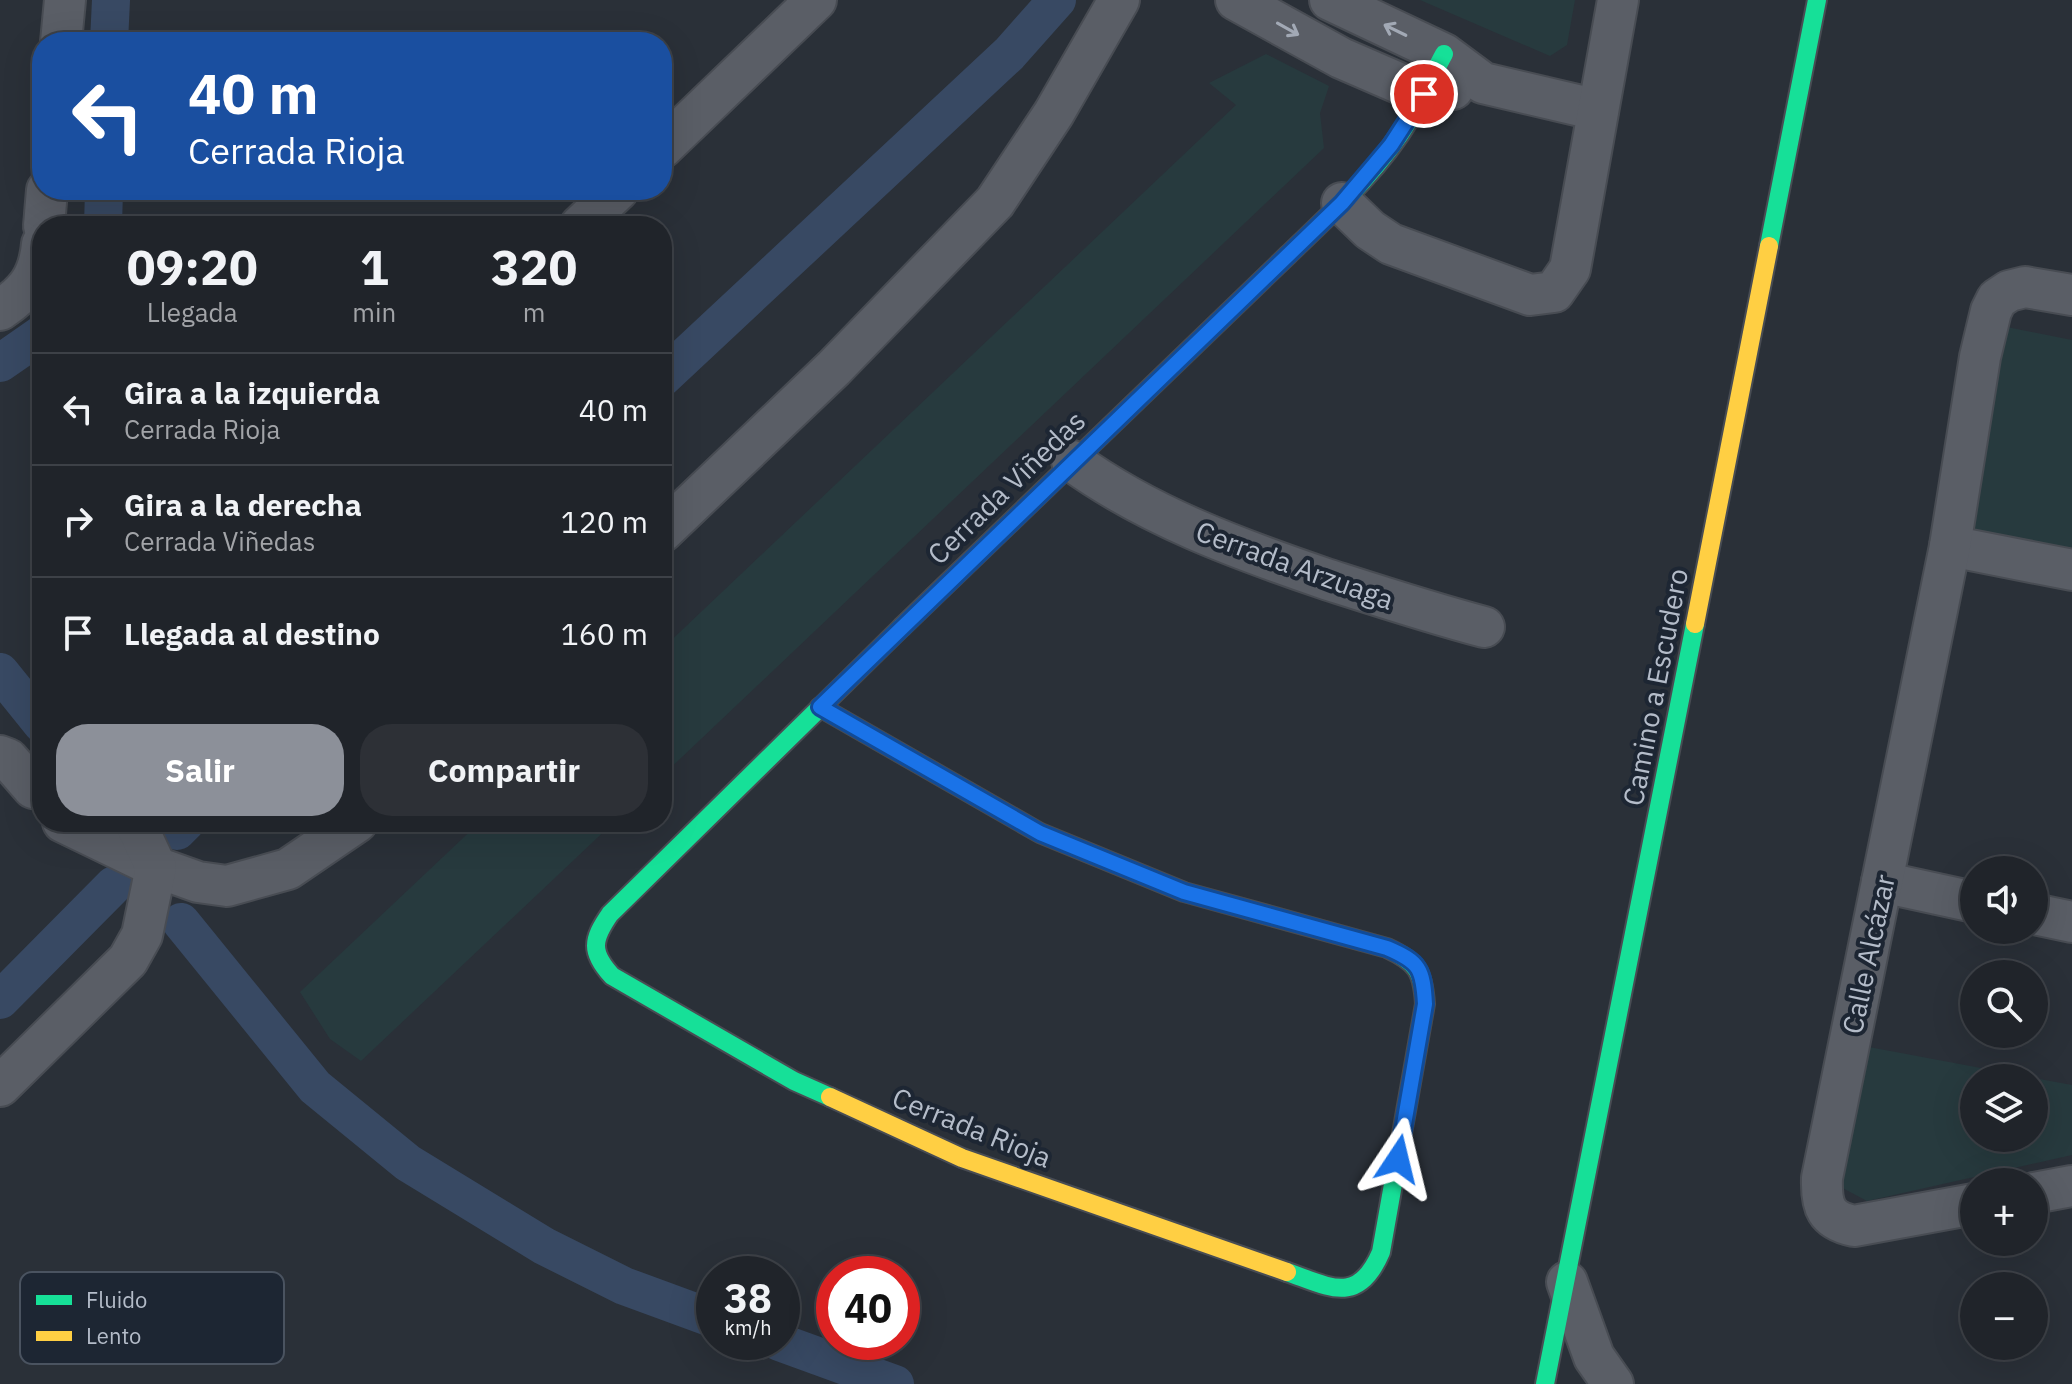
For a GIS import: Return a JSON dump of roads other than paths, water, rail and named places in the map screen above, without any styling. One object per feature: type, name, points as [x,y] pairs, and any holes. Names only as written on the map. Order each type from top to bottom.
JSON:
[{"type":"street","points":[[62,32],[65,0]]},
{"type":"street","points":[[672,138],[816,0]]},
{"type":"street","points":[[672,522],[834,368],[995,202],[1054,113],[1119,0]]},
{"type":"street","points":[[1237,0],[1341,58],[1424,94],[1483,83]]},
{"type":"street","points":[[1330,0],[1444,54],[1483,83],[1598,110]]},
{"type":"street","points":[[1342,203],[1370,230],[1391,244],[1530,295],[1554,292],[1570,269],[1618,0]]},
{"type":"street","name":"Camino a Escudero","points":[[1545,1384],[1817,0]]},
{"type":"street","name":"Cerrada Viñedas","points":[[594,947],[598,931],[610,914],[1072,461],[1342,203],[1391,145],[1424,94],[1444,54]]},
{"type":"street","points":[[591,216],[607,200]]},
{"type":"street","points":[[0,310],[22,296],[32,279]]},
{"type":"street","name":"Calle Alcázar","points":[[1960,1207],[1854,1226],[1830,1217],[1821,1194],[1822,1178],[1950,546],[1980,357],[1991,311],[1997,299],[2009,291],[2025,287],[2072,295]]},
{"type":"street","name":"Cerrada Arzuaga","points":[[1072,461],[1110,489],[1240,550],[1428,612],[1484,627]]},
{"type":"street","points":[[1950,546],[2072,570]]},
{"type":"street","name":"Cerrada Rioja","points":[[594,947],[600,965],[612,976],[794,1081],[962,1158],[1336,1289],[1350,1289],[1364,1283],[1374,1270],[1381,1252],[1425,1004],[1423,979],[1418,965],[1387,948],[1184,892],[1040,833],[820,707]]},
{"type":"street","points":[[0,756],[8,759],[32,784]]},
{"type":"street","points":[[84,832],[156,867],[198,882],[227,886],[288,869],[342,832]]},
{"type":"street","points":[[0,1086],[128,960],[142,935],[156,867],[140,832]]},
{"type":"street","points":[[1882,882],[1960,899]]},
{"type":"street","points":[[2048,917],[2072,922]]},
{"type":"street","points":[[2048,1190],[2072,1186]]},
{"type":"street","points":[[1567,1282],[1594,1357],[1613,1384]]},
{"type":"waterway","points":[[109,32],[111,0]]},
{"type":"waterway","points":[[672,369],[1009,54],[1057,0]]},
{"type":"waterway","points":[[103,216],[104,200]]},
{"type":"waterway","points":[[0,363],[32,341]]},
{"type":"waterway","points":[[0,672],[32,712]]},
{"type":"waterway","points":[[0,1000],[114,885]]},
{"type":"waterway","points":[[181,922],[315,1087],[408,1163],[544,1246],[624,1286],[696,1312]]},
{"type":"waterway","points":[[800,1350],[895,1384]]}]
